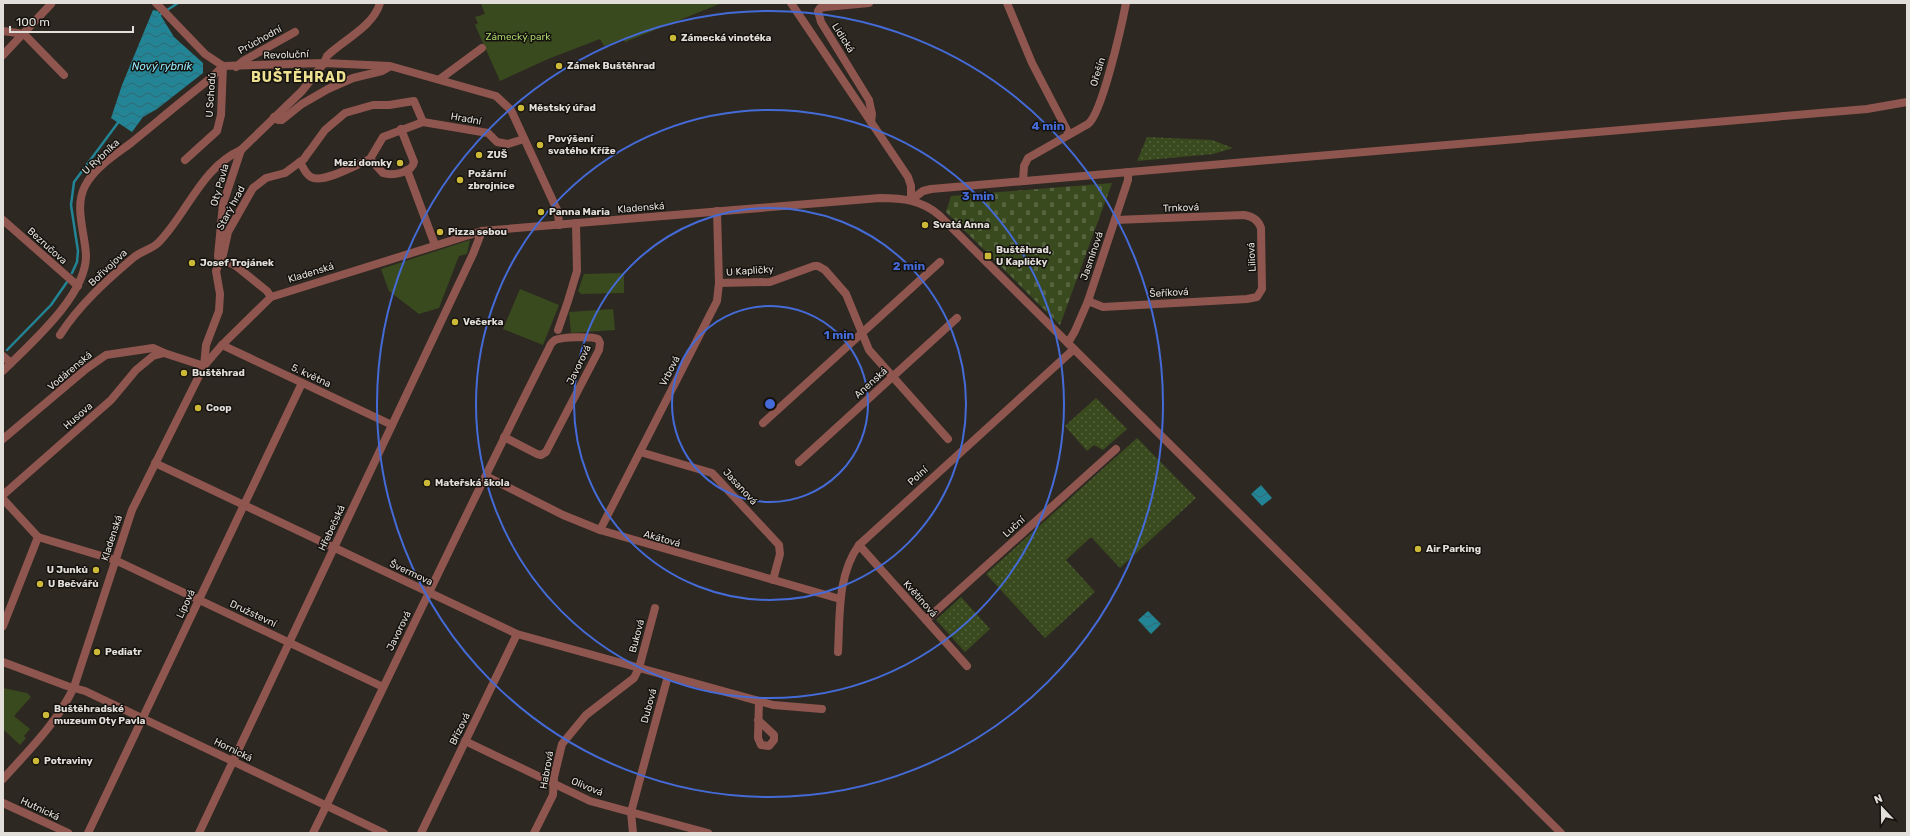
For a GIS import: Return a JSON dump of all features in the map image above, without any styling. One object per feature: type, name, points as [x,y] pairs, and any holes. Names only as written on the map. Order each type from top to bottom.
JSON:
[{"type":"street","name":"Revoluční","points":[[156,3],[205,54],[223,66],[236,67],[324,63],[390,66],[490,93],[503,100],[511,110],[558,212],[559,225]]},
{"type":"street","name":"Oty Pavla","points":[[204,366],[206,345],[220,311],[220,294],[216,271],[219,263],[223,204],[241,150],[302,91],[324,63],[327,56],[368,21],[375,13],[380,3]]},
{"type":"street","name":"Lidická","points":[[791,3],[908,177],[911,186],[911,200]]},
{"type":"street","name":"Lidická","points":[[869,3],[826,7],[820,8],[818,11],[821,22],[869,100],[872,114],[871,122]]},
{"type":"street","points":[[1007,3],[1032,63],[1069,134]]},
{"type":"street","name":"Ořešín","points":[[1023,181],[1024,166],[1028,158],[1091,122],[1096,113],[1118,39],[1126,3]]},
{"type":"street","points":[[3,55],[52,4]]},
{"type":"street","points":[[3,31],[24,34],[64,75]]},
{"type":"street","name":"Průchodní","points":[[236,67],[243,61],[295,32]]},
{"type":"street","points":[[440,79],[482,48]]},
{"type":"street","name":"U Schodů","points":[[185,160],[217,131],[220,123],[223,66]]},
{"type":"street","name":"U Rybníka","points":[[69,302],[78,286],[86,259],[80,211],[84,187],[88,180],[107,162],[211,78],[223,66]]},
{"type":"street","points":[[274,117],[278,120],[282,120],[302,104],[328,90],[353,78],[382,71],[390,66]]},
{"type":"street","name":"Starý hrad","points":[[219,263],[223,256],[228,232],[253,188],[261,180],[282,174],[300,162],[325,130],[341,115],[371,105],[389,105],[414,101],[423,122]]},
{"type":"street","points":[[911,200],[923,191],[931,189],[1867,110],[1907,102]]},
{"type":"street","name":"Hradní","points":[[370,158],[382,138],[401,129],[423,122],[488,133],[497,142],[508,144],[524,138]]},
{"type":"street","points":[[300,162],[308,176],[316,179],[339,173],[370,158],[385,174],[407,170],[412,167],[414,162],[401,129]]},
{"type":"street","name":"Bořivojova","points":[[60,335],[78,310],[133,258],[159,243],[208,174],[233,154],[241,150]]},
{"type":"street","points":[[407,170],[435,245]]},
{"type":"street","name":"Jasmínová","points":[[1071,346],[1075,331],[1088,301],[1115,220],[1128,180],[1128,172]]},
{"type":"street","name":"Kladenská","points":[[3,779],[51,727],[64,707],[74,687],[132,510],[204,366],[222,345],[271,297],[482,231],[880,198],[899,198],[925,205],[939,215],[1561,833]]},
{"type":"street","name":"Vrbová","points":[[600,530],[717,301],[719,283],[717,211]]},
{"type":"street","name":"Trnková","points":[[1115,220],[1248,215]]},
{"type":"street","name":"Liliová","points":[[1248,215],[1256,219],[1261,228],[1262,289],[1257,297],[1252,298]]},
{"type":"street","name":"Bezručova","points":[[3,220],[78,286]]},
{"type":"street","points":[[558,330],[577,271],[576,223]]},
{"type":"street","name":"Hřebečská","points":[[199,833],[473,254],[482,231]]},
{"type":"street","points":[[763,423],[940,262]]},
{"type":"street","points":[[219,263],[236,266],[267,291],[271,297]]},
{"type":"street","name":"U Kapličky","points":[[719,283],[770,282],[818,266],[825,270],[848,298],[869,350],[948,439]]},
{"type":"street","name":"Šeříková","points":[[1088,301],[1103,307],[1252,298]]},
{"type":"street","points":[[3,371],[69,302],[78,310]]},
{"type":"street","name":"Anenská","points":[[799,462],[956,318]]},
{"type":"street","name":"Javorová","points":[[313,833],[428,592],[504,437],[552,343],[559,339],[592,337],[598,339],[600,343],[599,350],[546,452],[543,455],[537,454],[504,437]]},
{"type":"street","name":"5. května","points":[[222,345],[392,425]]},
{"type":"street","name":"Polní","points":[[838,652],[840,600],[847,568],[859,545],[1071,346]]},
{"type":"street","name":"Vodárenská","points":[[5,438],[86,369],[106,355],[151,348],[204,366]]},
{"type":"street","name":"Husova","points":[[3,495],[111,400],[136,370],[153,356],[164,353]]},
{"type":"street","points":[[3,356],[11,363]]},
{"type":"street","name":"Lípová","points":[[88,833],[302,383]]},
{"type":"street","name":"Luční","points":[[926,620],[1116,449]]},
{"type":"street","name":"Jasanová","points":[[640,452],[715,475],[779,545],[780,554],[773,580]]},
{"type":"street","name":"Švermova","points":[[155,464],[517,634],[668,676]]},
{"type":"street","name":"Akátová","points":[[486,476],[563,515],[600,530],[840,600]]},
{"type":"street","points":[[3,499],[38,537],[115,560]]},
{"type":"street","points":[[3,626],[38,537]]},
{"type":"street","name":"Květinová","points":[[859,545],[967,666]]},
{"type":"street","name":"Družstevní","points":[[115,560],[383,687]]},
{"type":"street","name":"Buková","points":[[639,668],[655,608]]},
{"type":"street","name":"Břízová","points":[[421,833],[517,634]]},
{"type":"street","name":"Hornická","points":[[3,663],[67,686],[74,687],[143,718],[384,833]]},
{"type":"street","name":"Habrová","points":[[534,833],[553,795],[560,749],[566,738],[586,715],[632,681],[639,668]]},
{"type":"street","points":[[668,676],[780,706],[822,709]]},
{"type":"street","name":"Dubová","points":[[633,833],[631,812],[668,676]]},
{"type":"street","points":[[758,720],[759,701]]},
{"type":"street","name":"Olivová","points":[[465,741],[590,801],[708,833]]},
{"type":"street","name":"Hutnická","points":[[3,803],[68,833]]},
{"type":"green space","name":"Zámecký park","points":[[722,3],[625,42],[623,39],[604,46],[600,39],[548,59],[500,81],[475,25],[478,23],[475,17],[485,14],[481,4]]},
{"type":"green space","points":[[1147,137],[1212,140],[1233,148],[1213,154],[1137,161]]},
{"type":"green space","points":[[1112,183],[1060,325],[946,212],[951,196]]},
{"type":"green space","points":[[470,240],[467,254],[459,256],[439,308],[419,314],[389,291],[381,269]]},
{"type":"green space","points":[[624,273],[624,293],[581,294],[578,291],[584,274]]},
{"type":"green space","points":[[520,289],[559,305],[543,345],[503,329]]},
{"type":"green space","points":[[613,309],[615,330],[571,333],[569,312]]},
{"type":"green space","points":[[1096,398],[1127,429],[1103,450],[1094,445],[1087,451],[1065,426]]},
{"type":"green space","points":[[1137,438],[1196,498],[1120,568],[1091,537],[1066,560],[1095,592],[1045,638],[986,574]]},
{"type":"green space","points":[[961,597],[990,629],[965,652],[936,620]]},
{"type":"green space","points":[[3,688],[27,693],[31,697],[14,716],[30,729],[24,736],[26,738],[20,745],[3,729]]},
{"type":"water","name":"Nový rybník","points":[[153,10],[158,11],[174,37],[203,63],[203,73],[157,109],[143,117],[132,132],[111,118],[122,85]]},
{"type":"water","points":[[1261,485],[1272,498],[1262,506],[1251,494]]},
{"type":"water","points":[[1148,611],[1161,624],[1151,634],[1138,620]]},
{"type":"waterway","points":[[158,16],[178,3]]},
{"type":"waterway","points":[[72,273],[77,262],[78,251],[71,205],[74,182],[120,120]]},
{"type":"waterway","points":[[7,350],[51,305],[67,282]]},
{"type":"place","name":"Zámecká vinotéka","points":[[673,38]]},
{"type":"place","name":"Zámek Buštěhrad","points":[[559,66]]},
{"type":"place","name":"Městský úřad","points":[[521,108]]},
{"type":"place","name":"Povýšení svatého Kříže","points":[[540,145]]},
{"type":"place","name":"ZUŠ","points":[[479,155]]},
{"type":"place","name":"Mezi domky","points":[[400,163]]},
{"type":"place","name":"Požární zbrojnice","points":[[460,180]]},
{"type":"place","name":"Panna Maria","points":[[541,212]]},
{"type":"place","name":"Svatá Anna","points":[[925,225]]},
{"type":"place","name":"Pizza sebou","points":[[440,232]]},
{"type":"place","name":"Buštěhrad, U Kapličky","points":[[988,256]]},
{"type":"place","name":"Josef Trojánek","points":[[192,263]]},
{"type":"place","name":"Večerka","points":[[455,322]]},
{"type":"place","name":"Buštěhrad","points":[[184,373]]},
{"type":"place","name":"Coop","points":[[198,408]]},
{"type":"place","name":"Mateřská škola","points":[[427,483]]},
{"type":"place","name":"Air Parking","points":[[1418,549]]},
{"type":"place","name":"U Junků","points":[[96,570]]},
{"type":"place","name":"U Bečvářů","points":[[40,584]]},
{"type":"place","name":"Pediatr","points":[[97,652]]},
{"type":"place","name":"Buštěhradské muzeum Oty Pavla","points":[[46,715]]},
{"type":"place","name":"Potraviny","points":[[36,761]]},
{"type":"district","name":"BUŠTĚHRAD","points":[[299,77]]}]
